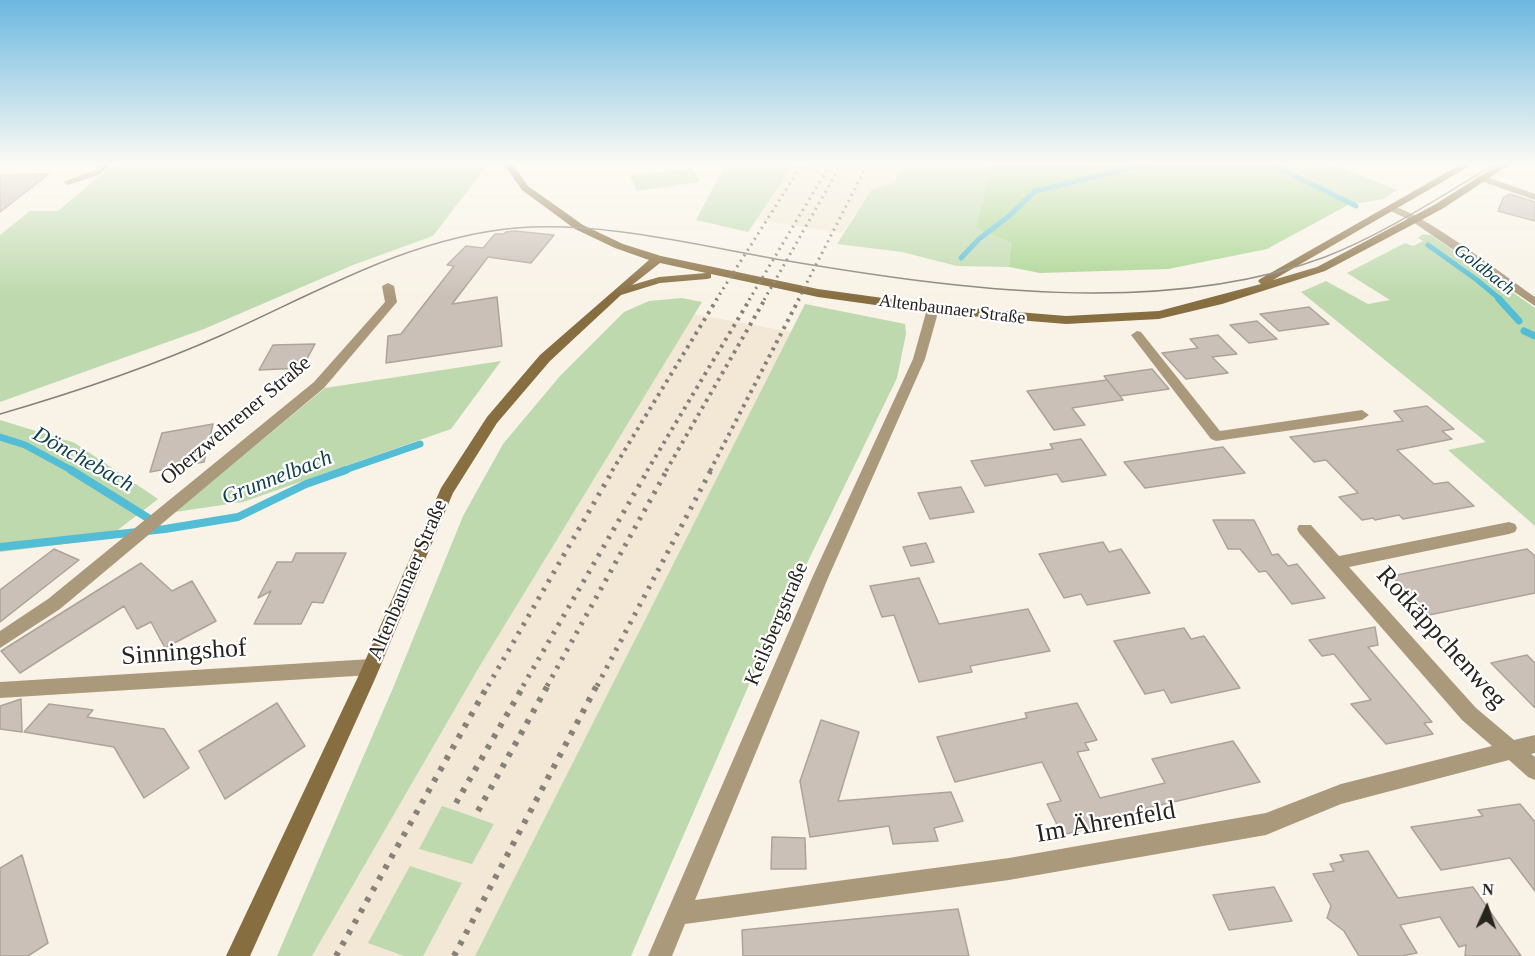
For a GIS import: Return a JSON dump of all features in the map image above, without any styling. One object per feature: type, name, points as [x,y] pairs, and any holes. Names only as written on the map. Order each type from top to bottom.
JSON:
[{"type":"main road","name":"Altenbaunaer Straße","points":[[550,208],[579,227],[628,249],[658,259],[725,275],[818,293],[933,309],[1029,319],[1159,315],[1246,292],[1321,269],[1437,208]]},
{"type":"main road","name":"Altenbaunaer Straße","points":[[1246,292],[1352,228],[1392,208]]},
{"type":"main road","name":"Altenbaunaer Straße","points":[[237,956],[252,930],[371,667],[446,492],[492,420],[559,343],[658,259]]},
{"type":"main road","points":[[616,294],[659,280],[725,275]]},
{"type":"street","points":[[1392,208],[1414,218],[1535,302]]},
{"type":"street","name":"Oberzwehrener Straße","points":[[0,640],[54,604],[177,500],[319,385],[391,302],[388,286]]},
{"type":"street","name":"Keilsbergstraße","points":[[660,956],[820,579],[919,359],[933,309]]},
{"type":"street","points":[[1137,335],[1216,436],[1362,415]]},
{"type":"street","name":"Rotkäppchenweg","points":[[1337,563],[1509,528]]},
{"type":"street","name":"Rotkäppchenweg","points":[[1305,529],[1468,714],[1508,750],[1535,770]]},
{"type":"street","name":"Sinningshof","points":[[0,690],[371,667]]},
{"type":"street","name":"Im Ährenfeld","points":[[677,915],[1009,869],[1266,824],[1341,794],[1535,744]]},
{"type":"shaded area","points":[[765,208],[859,208],[842,233],[757,220]]},
{"type":"shaded area","points":[[694,314],[792,332],[475,956],[312,956],[481,664]]},
{"type":"green space","points":[[62,208],[455,208],[433,236],[353,265],[204,329],[0,402],[0,235],[30,211],[58,211]]},
{"type":"green space","points":[[703,208],[765,208],[748,232],[696,220]]},
{"type":"green space","points":[[860,208],[1001,208],[1011,242],[1009,267],[957,266],[902,252],[837,244]]},
{"type":"green space","points":[[981,208],[1343,208],[1267,249],[1168,269],[1040,273],[1009,267],[1011,242],[976,228]]},
{"type":"green space","points":[[1423,234],[1431,235],[1535,308],[1535,526],[1448,450],[1486,442],[1301,292],[1326,281],[1368,304],[1390,300],[1347,273],[1405,243],[1413,246],[1423,241],[1418,238]]},
{"type":"green space","points":[[682,298],[702,302],[481,664],[312,956],[277,956],[393,688],[463,516],[503,444],[560,376],[624,312],[649,301]]},
{"type":"green space","points":[[805,304],[905,324],[906,334],[897,378],[758,664],[631,956],[475,956]]},
{"type":"green space","points":[[501,361],[451,429],[243,502],[175,512],[325,388]]},
{"type":"green space","points":[[0,420],[75,443],[158,499],[106,539],[0,552]]},
{"type":"green space","points":[[442,806],[494,824],[472,864],[419,849]]},
{"type":"green space","points":[[410,866],[462,883],[423,956],[404,956],[368,943]]},
{"type":"building","points":[[1499,208],[1535,208],[1535,221],[1498,211]]},
{"type":"building","points":[[515,231],[554,235],[531,263],[488,257],[452,304],[497,297],[502,346],[386,363],[388,336],[401,334],[454,266],[447,265],[466,246],[483,248],[495,234]]},
{"type":"building","points":[[1309,307],[1329,324],[1279,331],[1260,314]]},
{"type":"building","points":[[1257,321],[1277,339],[1249,343],[1230,325]]},
{"type":"building","points":[[1218,335],[1237,354],[1212,357],[1228,373],[1186,379],[1162,353],[1198,348],[1190,339]]},
{"type":"building","points":[[315,344],[302,368],[259,370],[273,345]]},
{"type":"building","points":[[1152,369],[1169,389],[1120,396],[1104,376]]},
{"type":"building","points":[[1107,380],[1123,400],[1072,408],[1085,425],[1054,430],[1027,391]]},
{"type":"building","points":[[1427,406],[1454,429],[1442,431],[1452,439],[1397,450],[1434,484],[1448,482],[1474,506],[1403,519],[1399,515],[1362,520],[1339,497],[1358,493],[1326,460],[1314,462],[1290,437],[1403,421],[1394,411]]},
{"type":"building","points":[[213,424],[204,462],[150,472],[162,433]]},
{"type":"building","points":[[1081,439],[1106,475],[1062,482],[1057,474],[985,486],[971,461],[1053,449],[1050,444]]},
{"type":"building","points":[[1223,447],[1245,473],[1145,488],[1124,462]]},
{"type":"building","points":[[961,487],[974,512],[930,519],[918,493]]},
{"type":"building","points":[[1213,520],[1254,520],[1272,555],[1278,554],[1288,566],[1297,564],[1325,598],[1292,604],[1266,571],[1259,572],[1240,549],[1228,549]]},
{"type":"building","points":[[1103,542],[1109,552],[1121,549],[1150,593],[1087,605],[1081,594],[1064,598],[1039,554]]},
{"type":"building","points":[[926,543],[934,562],[911,566],[903,547]]},
{"type":"building","points":[[54,549],[79,560],[0,622],[0,590]]},
{"type":"building","points":[[1527,549],[1535,556],[1535,593],[1429,615],[1392,576]]},
{"type":"building","points":[[296,553],[346,553],[323,603],[312,602],[301,624],[254,624],[271,591],[258,598],[277,562],[292,562]]},
{"type":"building","points":[[141,563],[172,591],[192,581],[216,621],[165,648],[151,622],[137,629],[124,606],[20,673],[1,651]]},
{"type":"building","points":[[919,578],[939,624],[1028,609],[1050,651],[970,666],[972,672],[919,682],[894,615],[882,617],[870,586]]},
{"type":"building","points":[[1375,627],[1378,645],[1368,647],[1432,722],[1424,723],[1433,734],[1386,744],[1351,704],[1371,700],[1334,654],[1322,656],[1309,640]]},
{"type":"building","points":[[1184,628],[1191,639],[1204,636],[1240,688],[1171,703],[1164,690],[1145,694],[1114,641]]},
{"type":"building","points":[[1527,655],[1535,663],[1535,708],[1491,663]]},
{"type":"building","points":[[21,699],[22,732],[0,729],[0,706]]},
{"type":"building","points":[[277,703],[305,746],[225,799],[199,751]]},
{"type":"building","points":[[1077,703],[1097,740],[1085,743],[1089,750],[1077,752],[1100,798],[1165,783],[1152,759],[1233,741],[1260,782],[1147,808],[1153,819],[1126,825],[1123,820],[1062,835],[1047,804],[1061,801],[1042,762],[955,782],[937,737],[1027,718],[1025,713]]},
{"type":"building","points":[[49,704],[93,710],[87,717],[164,729],[189,768],[144,798],[114,747],[24,732]]},
{"type":"building","points":[[821,720],[859,732],[838,801],[951,792],[963,821],[934,828],[938,841],[893,844],[889,826],[810,837],[800,781]]},
{"type":"building","points":[[1520,804],[1535,822],[1535,891],[1510,858],[1441,870],[1411,827],[1483,816],[1478,810]]},
{"type":"building","points":[[772,837],[805,838],[806,869],[771,869]]},
{"type":"building","points":[[1368,851],[1398,898],[1473,887],[1521,956],[1465,956],[1466,945],[1459,947],[1440,917],[1400,925],[1417,953],[1401,956],[1359,956],[1344,931],[1327,918],[1331,906],[1313,874],[1334,871],[1330,864],[1344,861],[1340,855]]},
{"type":"building","points":[[22,855],[48,943],[28,956],[0,956],[0,868]]},
{"type":"building","points":[[1274,887],[1292,921],[1229,930],[1213,895]]},
{"type":"building","points":[[958,909],[969,956],[743,956],[742,930]]},
{"type":"waterway","name":"Grunnelbach","points":[[961,258],[979,239],[1018,208]]},
{"type":"waterway","name":"Goldbach","points":[[1428,245],[1501,300]]},
{"type":"waterway","name":"Goldbach","points":[[1499,299],[1519,321]]},
{"type":"waterway","name":"Goldbach","points":[[1524,331],[1535,336]]},
{"type":"waterway","name":"Dönchebach","points":[[0,437],[25,445],[73,471]]},
{"type":"waterway","name":"Grunnelbach","points":[[342,471],[420,444]]},
{"type":"waterway","name":"Dönchebach","points":[[71,470],[156,523]]},
{"type":"waterway","name":"Grunnelbach","points":[[0,547],[165,529],[238,517],[306,484],[346,470]]},
{"type":"tram line","points":[[0,414],[85,388],[140,368],[195,347],[365,269],[439,243],[477,233],[550,227],[618,231],[788,261],[920,281],[1058,292],[1128,292],[1196,287],[1262,276],[1325,257],[1370,237],[1422,208]]},
{"type":"railway","points":[[716,300],[775,208]]},
{"type":"railway","points":[[749,300],[804,208]]},
{"type":"railway","points":[[764,300],[817,208]]},
{"type":"railway","points":[[798,300],[845,208]]},
{"type":"railway","points":[[612,471],[717,299]]},
{"type":"railway","points":[[647,471],[750,299]]},
{"type":"railway","points":[[666,471],[765,299]]},
{"type":"railway","points":[[710,471],[799,299]]},
{"type":"railway","points":[[488,686],[613,470]]},
{"type":"railway","points":[[523,686],[648,470]]},
{"type":"railway","points":[[547,686],[667,470]]},
{"type":"railway","points":[[597,686],[711,470]]},
{"type":"railway","points":[[336,956],[488,685]]},
{"type":"railway","points":[[456,803],[524,685]]},
{"type":"railway","points":[[478,811],[548,685]]},
{"type":"railway","points":[[454,956],[597,685]]}]
